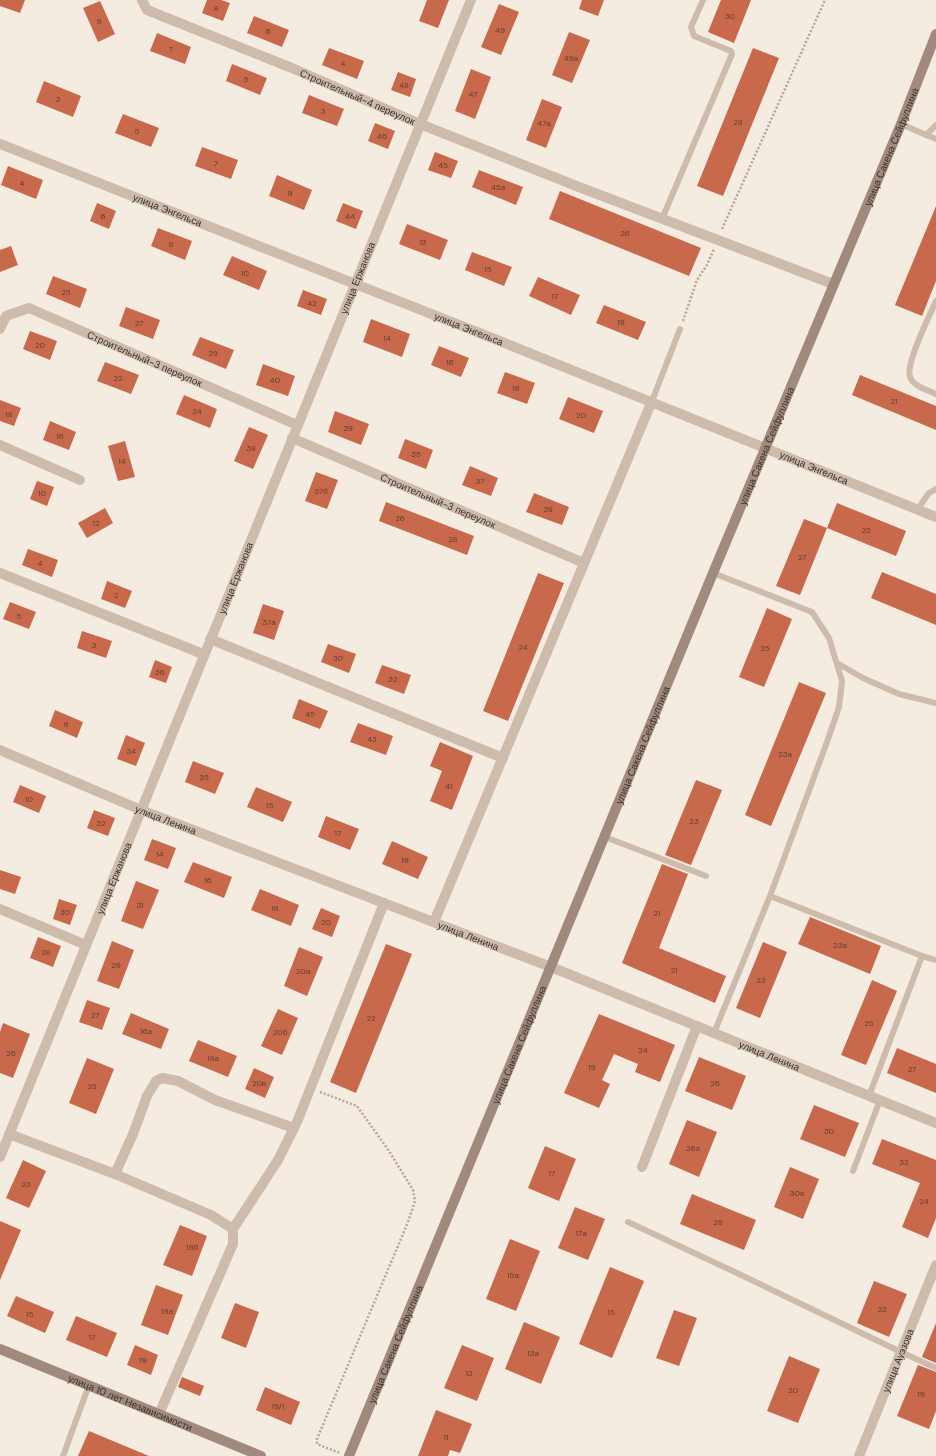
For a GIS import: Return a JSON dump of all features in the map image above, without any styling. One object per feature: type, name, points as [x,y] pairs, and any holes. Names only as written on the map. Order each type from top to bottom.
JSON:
[{"type":"street","name":"Строительный-4 переулок","points":[[142,0],[147,10],[292,68],[420,124],[579,187],[833,284]]},
{"type":"street","name":"улица Ержанова","points":[[0,1157],[142,810],[297,424],[471,0]]},
{"type":"street","name":"улица Сакена Сейфуллина","points":[[349,1456],[936,34]]},
{"type":"street","name":"улица Энгельса","points":[[0,144],[355,282],[936,517]]},
{"type":"street","name":"Строительный-3 переулок","points":[[0,329],[6,316],[29,308],[297,424]]},
{"type":"street","points":[[434,922],[652,401]]},
{"type":"street","name":"Строительный-3 переулок","points":[[292,438],[584,564]]},
{"type":"street","points":[[0,445],[80,480]]},
{"type":"street","points":[[0,573],[204,654]]},
{"type":"street","points":[[210,639],[503,758]]},
{"type":"street","name":"улица Ленина","points":[[0,750],[142,810],[551,967],[936,1123]]},
{"type":"street","points":[[159,1414],[233,1244],[233,1229],[278,1160],[294,1128],[384,903]]},
{"type":"street","points":[[0,909],[86,945]]},
{"type":"street","points":[[642,1167],[697,1026]]},
{"type":"street","points":[[115,1174],[133,1134],[147,1096],[156,1080],[162,1078],[178,1081],[214,1100],[294,1128]]},
{"type":"street","points":[[9,1134],[115,1174],[211,1215],[233,1229]]},
{"type":"street","name":"улица Ауэзова","points":[[859,1456],[936,1265]]},
{"type":"street","name":"улица 10 лет Независимости","points":[[0,1349],[261,1456]]},
{"type":"lane","points":[[662,219],[732,54],[731,51],[694,36],[691,27],[703,0]]},
{"type":"lane","points":[[900,124],[936,139]]},
{"type":"lane","points":[[926,135],[936,125]]},
{"type":"lane","points":[[936,300],[912,356],[909,370],[909,377],[913,382],[936,394]]},
{"type":"lane","points":[[652,401],[680,330]]},
{"type":"lane","points":[[917,510],[930,493],[936,489]]},
{"type":"lane","points":[[713,573],[812,612],[829,638],[842,682],[839,708],[770,896],[714,1033]]},
{"type":"lane","points":[[837,663],[863,678],[899,694],[936,704]]},
{"type":"lane","points":[[605,837],[706,876]]},
{"type":"lane","points":[[770,896],[922,956],[936,960]]},
{"type":"lane","points":[[870,1096],[922,956]]},
{"type":"lane","points":[[853,1171],[880,1100]]},
{"type":"lane","points":[[628,1222],[936,1368]]},
{"type":"lane","points":[[62,1456],[89,1385]]},
{"type":"path","points":[[680,330],[697,280],[707,265],[825,0]]},
{"type":"path","points":[[310,1088],[357,1106],[389,1151],[413,1190],[415,1201],[408,1222],[316,1439],[317,1444],[346,1456]]},
{"type":"building","points":[[0,0],[25,0],[20,13],[0,6]]},
{"type":"building","points":[[207,0],[221,0],[230,3],[223,21],[202,13]]},
{"type":"building","points":[[427,0],[449,0],[438,28],[419,21]]},
{"type":"building","points":[[582,0],[604,0],[598,16],[579,9]]},
{"type":"building","points":[[721,0],[751,0],[734,43],[708,32]]},
{"type":"building","points":[[100,1],[115,34],[98,42],[83,8]]},
{"type":"building","points":[[499,4],[519,12],[501,55],[481,47]]},
{"type":"building","points":[[254,16],[289,30],[282,47],[247,33]]},
{"type":"building","points":[[569,32],[590,40],[572,83],[552,75]]},
{"type":"building","points":[[157,33],[191,47],[185,64],[150,51]]},
{"type":"building","points":[[329,48],[364,61],[357,79],[322,65]]},
{"type":"building","points":[[753,48],[779,58],[723,196],[697,186]]},
{"type":"building","points":[[232,64],[267,78],[260,95],[226,81]]},
{"type":"building","points":[[471,69],[491,77],[475,119],[455,111]]},
{"type":"building","points":[[398,72],[416,79],[410,97],[391,90]]},
{"type":"building","points":[[44,81],[81,96],[73,117],[36,102]]},
{"type":"building","points":[[309,95],[344,109],[337,126],[302,113]]},
{"type":"building","points":[[542,99],[562,107],[546,148],[526,140]]},
{"type":"building","points":[[123,114],[159,128],[151,147],[115,133]]},
{"type":"building","points":[[375,123],[395,131],[388,149],[368,141]]},
{"type":"building","points":[[202,147],[238,160],[231,179],[195,166]]},
{"type":"building","points":[[435,152],[458,161],[451,178],[428,170]]},
{"type":"building","points":[[8,166],[43,180],[36,199],[1,185]]},
{"type":"building","points":[[479,170],[523,187],[516,205],[472,187]]},
{"type":"building","points":[[277,175],[312,190],[304,210],[269,196]]},
{"type":"building","points":[[560,191],[701,248],[689,276],[549,219]]},
{"type":"building","points":[[97,203],[116,211],[109,229],[90,221]]},
{"type":"building","points":[[343,203],[363,211],[356,229],[336,221]]},
{"type":"building","points":[[936,206],[936,281],[922,316],[895,305]]},
{"type":"building","points":[[407,224],[448,240],[440,260],[399,244]]},
{"type":"building","points":[[158,228],[192,241],[185,260],[151,246]]},
{"type":"building","points":[[11,246],[18,265],[0,272],[0,250]]},
{"type":"building","points":[[472,252],[512,267],[504,286],[465,270]]},
{"type":"building","points":[[232,256],[267,271],[259,290],[223,275]]},
{"type":"building","points":[[53,276],[87,289],[80,308],[46,294]]},
{"type":"building","points":[[538,277],[580,295],[571,315],[529,296]]},
{"type":"building","points":[[303,290],[327,299],[321,315],[297,306]]},
{"type":"building","points":[[604,305],[646,322],[638,340],[596,323]]},
{"type":"building","points":[[126,307],[160,320],[153,339],[119,326]]},
{"type":"building","points":[[371,319],[410,334],[402,357],[363,342]]},
{"type":"building","points":[[30,331],[57,341],[50,360],[23,349]]},
{"type":"building","points":[[200,337],[234,350],[226,369],[192,355]]},
{"type":"building","points":[[439,346],[469,358],[461,377],[431,365]]},
{"type":"building","points":[[105,362],[139,375],[131,394],[97,381]]},
{"type":"building","points":[[263,364],[295,376],[288,396],[256,385]]},
{"type":"building","points":[[505,372],[535,383],[527,404],[497,393]]},
{"type":"building","points":[[860,375],[936,406],[936,430],[852,395]]},
{"type":"building","points":[[184,395],[217,409],[210,428],[176,414]]},
{"type":"building","points":[[568,397],[603,411],[594,433],[559,419]]},
{"type":"building","points":[[0,400],[21,408],[14,426],[0,421]]},
{"type":"building","points":[[335,411],[369,424],[361,445],[328,432]]},
{"type":"building","points":[[50,421],[76,432],[69,450],[43,440]]},
{"type":"building","points":[[249,427],[268,435],[253,469],[234,461]]},
{"type":"building","points":[[405,439],[433,450],[426,469],[398,458]]},
{"type":"building","points":[[125,441],[135,477],[118,481],[108,446]]},
{"type":"building","points":[[470,466],[498,478],[491,496],[462,485]]},
{"type":"building","points":[[316,472],[338,480],[327,509],[305,501]]},
{"type":"building","points":[[37,481],[54,487],[47,506],[30,499]]},
{"type":"building","points":[[534,493],[569,507],[562,525],[526,512]]},
{"type":"building","points":[[386,502],[474,536],[467,555],[379,521]]},
{"type":"building","points":[[837,503],[906,531],[896,556],[827,528]]},
{"type":"building","points":[[105,508],[113,523],[87,538],[78,523]]},
{"type":"building","points":[[804,519],[827,528],[800,595],[776,586]]},
{"type":"building","points":[[28,549],[58,560],[52,577],[22,565]]},
{"type":"building","points":[[882,572],[936,594],[936,625],[871,598]]},
{"type":"building","points":[[538,573],[564,583],[508,721],[483,711]]},
{"type":"building","points":[[107,581],[132,591],[125,608],[101,599]]},
{"type":"building","points":[[10,602],[36,612],[29,629],[3,619]]},
{"type":"building","points":[[263,604],[284,611],[274,640],[253,633]]},
{"type":"building","points":[[767,608],[792,619],[764,687],[739,677]]},
{"type":"building","points":[[82,631],[112,641],[106,658],[77,648]]},
{"type":"building","points":[[328,644],[356,654],[349,673],[321,662]]},
{"type":"building","points":[[155,660],[172,667],[166,683],[149,677]]},
{"type":"building","points":[[382,665],[411,675],[404,694],[375,683]]},
{"type":"building","points":[[799,682],[826,693],[771,826],[745,815]]},
{"type":"building","points":[[299,699],[328,711],[320,729],[292,718]]},
{"type":"building","points":[[55,710],[83,722],[77,738],[49,726]]},
{"type":"building","points":[[358,723],[393,736],[386,755],[350,742]]},
{"type":"building","points":[[126,735],[145,743],[136,766],[117,759]]},
{"type":"building","points":[[440,742],[473,756],[452,810],[430,801],[442,771],[430,766]]},
{"type":"building","points":[[193,761],[224,773],[215,794],[185,782]]},
{"type":"building","points":[[696,780],[722,790],[691,865],[665,855]]},
{"type":"building","points":[[20,785],[46,796],[39,813],[13,802]]},
{"type":"building","points":[[256,787],[292,802],[283,822],[247,807]]},
{"type":"building","points":[[94,810],[115,818],[108,836],[87,828]]},
{"type":"building","points":[[326,816],[359,829],[350,850],[318,837]]},
{"type":"building","points":[[152,839],[176,848],[168,869],[144,860]]},
{"type":"building","points":[[392,841],[428,857],[418,879],[382,864]]},
{"type":"building","points":[[193,862],[232,877],[224,898],[184,882]]},
{"type":"building","points":[[662,864],[688,874],[659,948],[726,976],[715,1003],[622,963]]},
{"type":"building","points":[[0,870],[21,877],[15,894],[0,889]]},
{"type":"building","points":[[136,881],[159,890],[143,929],[121,921]]},
{"type":"building","points":[[260,889],[299,905],[291,926],[251,910]]},
{"type":"building","points":[[59,899],[77,905],[70,925],[53,919]]},
{"type":"building","points":[[321,908],[340,916],[332,937],[312,929]]},
{"type":"building","points":[[810,917],[881,946],[870,974],[798,944]]},
{"type":"building","points":[[38,937],[61,946],[53,967],[30,958]]},
{"type":"building","points":[[112,941],[134,950],[119,989],[97,981]]},
{"type":"building","points":[[763,942],[787,952],[760,1018],[736,1008]]},
{"type":"building","points":[[386,944],[412,954],[356,1093],[330,1082]]},
{"type":"building","points":[[299,947],[323,957],[307,996],[284,986]]},
{"type":"building","points":[[872,980],[897,991],[866,1065],[841,1055]]},
{"type":"building","points":[[87,1000],[110,1008],[102,1030],[79,1022]]},
{"type":"building","points":[[278,1009],[298,1018],[282,1055],[261,1046]]},
{"type":"building","points":[[131,1013],[169,1029],[161,1049],[122,1034]]},
{"type":"building","points":[[599,1014],[675,1045],[660,1082],[635,1072],[638,1064],[614,1054],[602,1080],[610,1084],[599,1108],[564,1093]]},
{"type":"building","points":[[3,1023],[30,1034],[13,1078],[0,1073],[0,1032]]},
{"type":"building","points":[[198,1040],[237,1056],[228,1077],[189,1061]]},
{"type":"building","points":[[897,1048],[936,1064],[936,1093],[887,1073]]},
{"type":"building","points":[[699,1057],[746,1076],[732,1110],[685,1091]]},
{"type":"building","points":[[87,1058],[114,1069],[96,1114],[69,1103]]},
{"type":"building","points":[[254,1068],[274,1077],[265,1098],[245,1089]]},
{"type":"building","points":[[814,1105],[859,1123],[845,1157],[800,1139]]},
{"type":"building","points":[[687,1120],[717,1132],[699,1177],[669,1164]]},
{"type":"building","points":[[882,1139],[936,1160],[936,1218],[928,1238],[902,1227],[920,1183],[872,1164]]},
{"type":"building","points":[[545,1146],[576,1159],[559,1201],[528,1188]]},
{"type":"building","points":[[23,1160],[46,1171],[29,1208],[6,1198]]},
{"type":"building","points":[[790,1167],[819,1179],[803,1219],[774,1207]]},
{"type":"building","points":[[692,1194],[756,1220],[744,1250],[680,1224]]},
{"type":"building","points":[[575,1207],[605,1219],[588,1260],[558,1248]]},
{"type":"building","points":[[0,1221],[21,1230],[0,1280]]},
{"type":"building","points":[[180,1225],[207,1236],[192,1276],[163,1265]]},
{"type":"building","points":[[510,1239],[540,1251],[516,1311],[486,1299]]},
{"type":"building","points":[[610,1267],[644,1281],[612,1358],[579,1344]]},
{"type":"building","points":[[874,1281],[907,1294],[889,1337],[857,1323]]},
{"type":"building","points":[[156,1285],[183,1295],[168,1335],[141,1325]]},
{"type":"building","points":[[16,1296],[54,1312],[45,1333],[7,1316]]},
{"type":"building","points":[[235,1303],[259,1312],[246,1348],[221,1338]]},
{"type":"building","points":[[674,1310],[697,1318],[679,1366],[656,1358]]},
{"type":"building","points":[[76,1316],[117,1333],[107,1357],[66,1340]]},
{"type":"building","points":[[524,1322],[560,1337],[541,1384],[505,1369]]},
{"type":"building","points":[[936,1323],[936,1363],[922,1357]]},
{"type":"building","points":[[135,1345],[158,1355],[151,1375],[127,1365]]},
{"type":"building","points":[[462,1345],[494,1358],[477,1401],[444,1388]]},
{"type":"building","points":[[789,1356],[820,1369],[798,1423],[767,1411]]},
{"type":"building","points":[[918,1365],[936,1372],[936,1411],[929,1429],[897,1416]]},
{"type":"building","points":[[182,1377],[204,1386],[200,1396],[178,1387]]},
{"type":"building","points":[[265,1387],[300,1402],[291,1425],[256,1410]]},
{"type":"building","points":[[436,1410],[472,1424],[460,1453],[450,1450],[448,1456],[418,1456]]},
{"type":"building","points":[[89,1431],[149,1456],[78,1456]]}]
